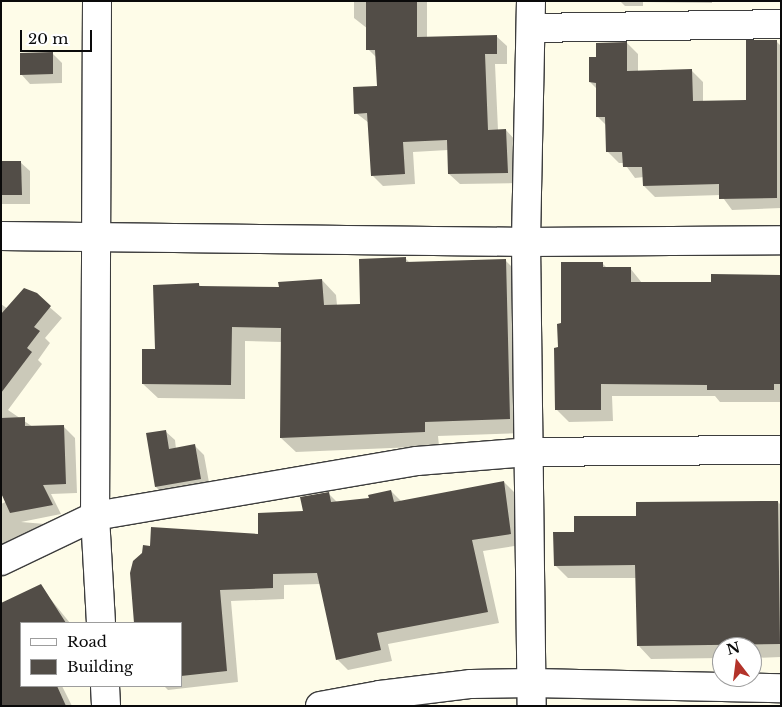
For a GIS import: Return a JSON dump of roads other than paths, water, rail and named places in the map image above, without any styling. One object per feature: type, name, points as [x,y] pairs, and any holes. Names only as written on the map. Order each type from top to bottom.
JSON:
[{"type":"street","points":[[97,1],[98,235],[95,516],[102,622]]},
{"type":"street","points":[[531,1],[526,242],[532,694]]},
{"type":"street","points":[[531,28],[781,24]]},
{"type":"street","points":[[1,236],[98,235],[526,242],[781,240]]},
{"type":"street","points":[[1,561],[95,516],[327,474],[417,461],[528,452],[781,450]]},
{"type":"street","points":[[320,706],[453,686],[532,694],[781,688]]},
{"type":"street","points":[[105,687],[106,706]]}]
